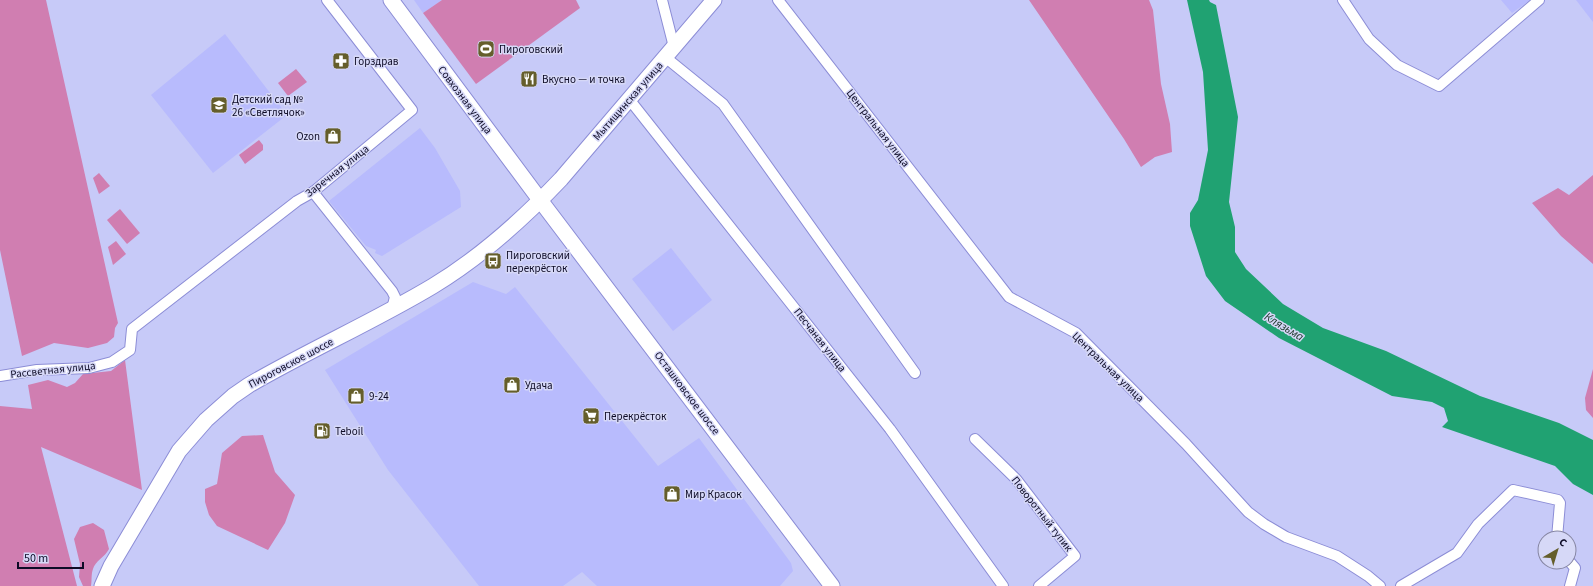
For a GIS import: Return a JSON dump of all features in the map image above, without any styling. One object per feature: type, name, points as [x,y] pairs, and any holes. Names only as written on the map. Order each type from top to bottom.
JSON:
[{"type":"main road","name":"Совхозная улица","points":[[391,0],[540,200]]},
{"type":"main road","name":"Мытищинская улица","points":[[540,200],[714,0]]},
{"type":"main road","name":"Пироговское шоссе","points":[[102,586],[111,566],[179,452],[206,420],[233,396],[248,385],[434,286],[477,256],[540,200]]},
{"type":"main road","name":"Осташковское шоссе","points":[[540,200],[832,586]]},
{"type":"street","name":"Заречная улица","points":[[132,329],[297,201],[313,192],[412,110],[326,0]]},
{"type":"street","points":[[662,0],[670,52],[723,104],[915,373]]},
{"type":"street","name":"Центральная улица","points":[[778,0],[1009,297],[1076,334],[1186,444],[1248,512],[1264,524],[1286,537],[1337,556],[1380,586]]},
{"type":"street","points":[[1343,0],[1369,40],[1397,65],[1439,86],[1539,0]]},
{"type":"street","name":"Песчаная улица","points":[[629,99],[890,429],[1003,586]]},
{"type":"street","points":[[313,192],[392,292],[395,297],[392,309]]},
{"type":"street","points":[[392,292],[403,298],[409,299]]},
{"type":"street","name":"Рассветная улица","points":[[0,376],[37,370],[89,368],[112,362],[130,350],[132,329]]},
{"type":"street","name":"Поворотный тупик","points":[[975,439],[1016,478],[1075,556],[1039,586]]},
{"type":"street","points":[[1401,586],[1457,553],[1478,524],[1513,490],[1558,500],[1560,503],[1558,530]]},
{"type":"street","points":[[1570,586],[1574,570]]},
{"type":"shaded area","points":[[0,0],[46,0],[118,323],[115,328],[114,337],[107,343],[88,348],[54,343],[22,356],[0,250]]},
{"type":"shaded area","points":[[414,0],[442,0],[423,13]]},
{"type":"shaded area","name":"Пироговский","points":[[442,0],[576,0],[580,8],[476,84],[423,13]]},
{"type":"shaded area","points":[[1029,0],[1149,0],[1153,10],[1161,84],[1170,124],[1172,152],[1155,157],[1141,167],[1124,139]]},
{"type":"shaded area","points":[[1501,0],[1530,0],[1512,13]]},
{"type":"shaded area","points":[[1576,0],[1593,0],[1593,22]]},
{"type":"shaded area","name":"Детский сад № 26 «Светлячок»","points":[[225,34],[287,115],[213,173],[151,95]]},
{"type":"shaded area","points":[[296,69],[307,82],[288,96],[278,83]]},
{"type":"shaded area","points":[[420,128],[435,148],[460,191],[461,207],[382,256],[375,253],[376,250],[366,246],[329,201]]},
{"type":"shaded area","points":[[259,140],[263,145],[263,150],[245,164],[239,155]]},
{"type":"shaded area","points":[[99,173],[110,186],[99,194],[93,178]]},
{"type":"shaded area","points":[[1593,175],[1593,264],[1561,236],[1532,203],[1558,188],[1569,195]]},
{"type":"shaded area","points":[[120,209],[140,233],[127,244],[107,220]]},
{"type":"shaded area","points":[[116,241],[126,254],[113,265],[108,247]]},
{"type":"shaded area","points":[[671,248],[712,300],[673,331],[632,279]]},
{"type":"shaded area","name":"Удача","points":[[473,282],[506,294],[515,287],[658,466],[699,438],[791,563],[793,571],[780,586],[597,586],[582,572],[563,586],[479,586],[388,470],[325,370]]},
{"type":"shaded area","points":[[125,360],[142,490],[41,447],[77,586],[0,586],[0,406],[32,409],[28,385],[48,380],[67,387],[75,383],[83,374],[111,371]]},
{"type":"shaded area","points":[[1593,369],[1593,418],[1586,410],[1585,398]]},
{"type":"shaded area","points":[[263,435],[275,472],[295,495],[285,523],[268,550],[217,526],[209,515],[205,502],[205,489],[217,484],[222,453],[242,436]]},
{"type":"shaded area","points":[[93,523],[104,530],[109,549],[94,566],[91,586],[83,586],[79,577],[80,564],[74,539],[80,527]]},
{"type":"water","name":"Клязьма","points":[[1187,0],[1209,0],[1216,5],[1238,117],[1229,202],[1235,227],[1235,252],[1246,269],[1283,304],[1323,328],[1386,351],[1480,396],[1559,423],[1593,440],[1593,495],[1573,484],[1555,466],[1442,427],[1448,421],[1444,408],[1432,402],[1392,396],[1279,338],[1225,301],[1206,276],[1190,226],[1190,213],[1198,200],[1208,150],[1203,72]]},
{"type":"place","name":"Пироговский","points":[[486,49]]},
{"type":"place","name":"Горздрав","points":[[341,61]]},
{"type":"place","name":"Вкусно — и точка","points":[[529,79]]},
{"type":"place","name":"Детский сад № 26 «Светлячок»","points":[[219,105]]},
{"type":"place","name":"Ozon","points":[[333,136]]},
{"type":"place","name":"Пироговский перекрёсток","points":[[493,261]]},
{"type":"place","name":"Удача","points":[[512,385]]},
{"type":"place","name":"9-24","points":[[356,396]]},
{"type":"place","name":"Перекрёсток","points":[[591,416]]},
{"type":"place","name":"Teboil","points":[[322,431]]},
{"type":"place","name":"Мир Красок","points":[[672,494]]}]
